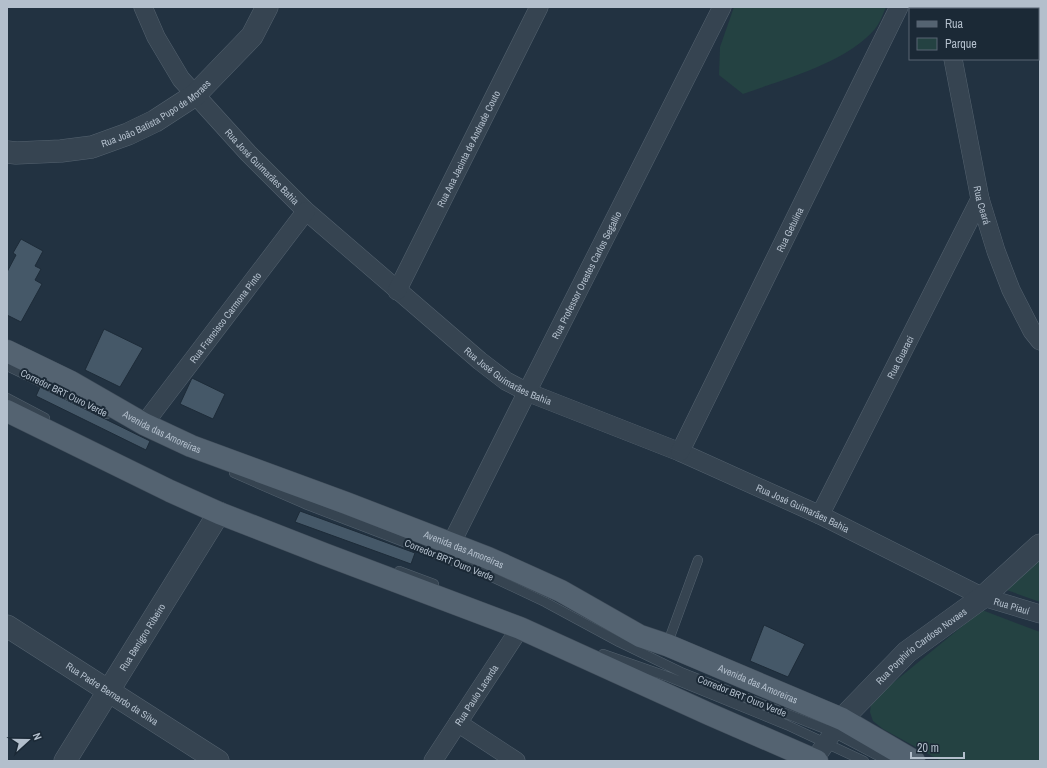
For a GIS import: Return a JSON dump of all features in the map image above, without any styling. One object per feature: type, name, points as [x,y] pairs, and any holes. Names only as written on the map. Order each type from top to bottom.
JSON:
[{"type":"main road","name":"Avenida das Amoreiras","points":[[7,351],[71,382],[144,424],[191,446],[488,558],[561,592],[640,636],[667,645],[824,746]]},
{"type":"main road","name":"Avenida das Amoreiras","points":[[7,411],[170,491],[213,505],[324,554],[520,628],[709,714],[824,746],[914,761]]},
{"type":"street","name":"Rua José Guimarães Bahia","points":[[143,7],[156,37],[181,79],[248,153],[306,211],[397,291],[506,381],[527,392],[680,452],[820,515],[983,597]]},
{"type":"street","name":"Rua João Batista Pupo de Moraes","points":[[7,152],[61,151],[92,147],[128,134],[155,121],[195,95],[252,36],[267,7]]},
{"type":"street","name":"Rua Ana Jacinta de Andrade Couto","points":[[397,291],[539,7]]},
{"type":"street","name":"Rua Professor Orestes Carlos Segallio","points":[[451,544],[722,7]]},
{"type":"street","name":"Rua Getulina","points":[[680,452],[899,7]]},
{"type":"street","name":"Rua Ceará","points":[[953,60],[980,199],[996,251],[1011,290],[1032,331],[1040,341]]},
{"type":"street","name":"Rua Guaraci","points":[[820,515],[980,199]]},
{"type":"street","name":"Rua Francisco Carmona Pinto","points":[[144,424],[306,211]]},
{"type":"street","name":"Rua Benígno Ribeiro","points":[[65,761],[108,691],[213,505]]},
{"type":"street","name":"Rua Porphirio Cardoso Novaes","points":[[824,746],[906,652],[983,597],[1040,545]]},
{"type":"street","name":"Rua Piauí","points":[[983,597],[1040,614]]},
{"type":"street","name":"Rua Padre Bernardo da Silva","points":[[7,626],[218,761]]},
{"type":"street","name":"Rua Paulo Lacerda","points":[[433,761],[520,628]]},
{"type":"street","points":[[458,723],[516,761]]},
{"type":"lane","name":"Corredor BRT Ouro Verde","points":[[7,366],[176,449],[198,458]]},
{"type":"lane","points":[[7,398],[52,421]]},
{"type":"lane","name":"Corredor BRT Ouro Verde","points":[[225,469],[306,504],[477,570],[545,602],[619,642],[824,746],[864,761]]},
{"type":"lane","points":[[166,479],[213,505]]},
{"type":"lane","points":[[243,513],[280,527]]},
{"type":"lane","points":[[667,645],[698,560]]},
{"type":"lane","points":[[388,567],[445,588]]},
{"type":"lane","name":"Corredor BRT Ouro Verde","points":[[592,649],[612,658],[668,677],[787,725],[824,746],[888,761]]},
{"type":"green space","points":[[734,7],[886,7],[875,29],[863,41],[848,51],[814,69],[743,94],[719,75],[720,47]]},
{"type":"green space","points":[[1040,556],[1040,602],[1001,588]]},
{"type":"green space","points":[[982,610],[1040,632],[1040,761],[941,761],[883,729],[873,721],[870,712],[871,704],[877,696]]},
{"type":"building","points":[[21,239],[43,251],[35,266],[41,269],[35,280],[42,284],[21,322],[7,315],[7,272],[16,255],[13,253]]},
{"type":"building","points":[[104,329],[143,348],[120,387],[85,370]]},
{"type":"building","points":[[192,378],[225,394],[213,419],[180,404]]},
{"type":"building","points":[[40,387],[150,441],[146,450],[36,396]]},
{"type":"building","points":[[300,511],[415,553],[411,564],[295,522]]},
{"type":"building","points":[[764,625],[805,644],[788,677],[750,661]]}]
